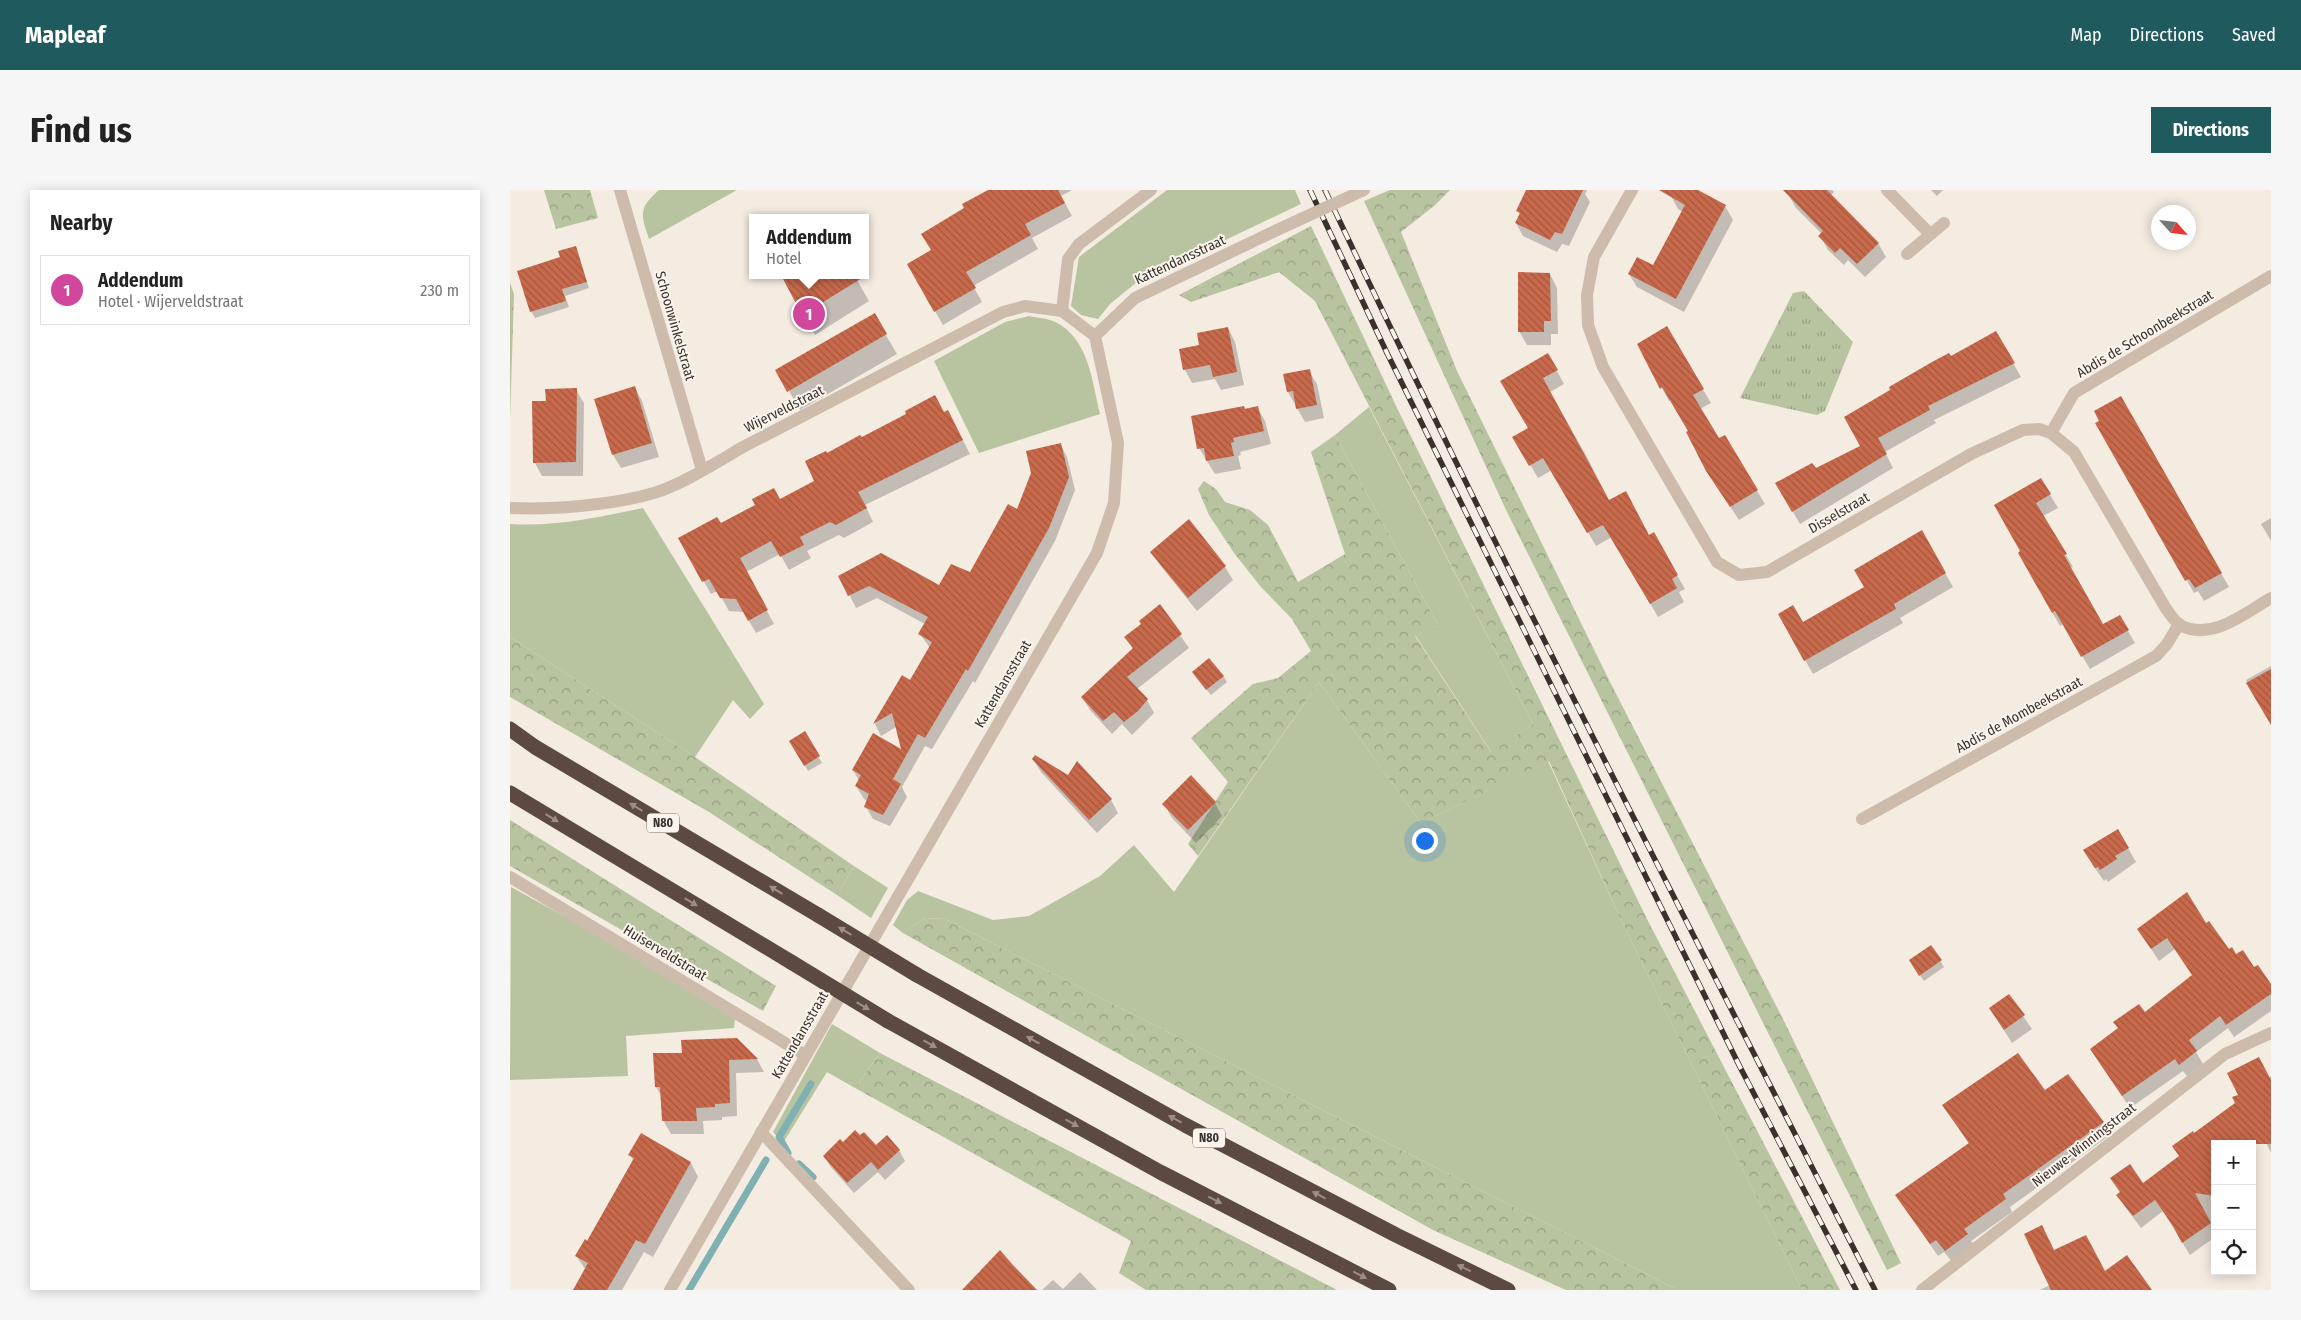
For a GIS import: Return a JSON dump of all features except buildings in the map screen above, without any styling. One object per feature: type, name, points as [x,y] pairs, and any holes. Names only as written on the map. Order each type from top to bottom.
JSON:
[{"type":"highway","name":"N80","points":[[510,730],[535,747],[917,975],[1185,1125],[1396,1235],[1508,1290]]},
{"type":"highway","points":[[510,793],[888,1021],[1160,1172],[1389,1290]]},
{"type":"street","name":"Schoonwinkelstraat","points":[[620,190],[702,470]]},
{"type":"street","points":[[1062,311],[1068,259],[1080,244],[1151,190]]},
{"type":"street","name":"Kattendansstraat","points":[[670,1290],[1097,553],[1114,504],[1118,443],[1095,336],[1135,298],[1364,190]]},
{"type":"street","name":"Disselstraat","points":[[1632,190],[1594,258],[1587,295],[1588,325],[1603,367],[1717,562],[1739,575],[1767,572],[1971,454],[2023,430],[2039,429],[2051,433]]},
{"type":"street","points":[[1887,190],[1930,234]]},
{"type":"street","points":[[1907,254],[1944,224]]},
{"type":"street","name":"Abdis de Schoonbeekstraat","points":[[2051,433],[2074,393],[2271,276]]},
{"type":"street","name":"Wijerveldstraat","points":[[510,508],[540,510],[611,501],[655,492],[702,470],[1003,312],[1025,306],[1062,311],[1095,336]]},
{"type":"street","points":[[2051,433],[2074,452],[2165,607],[2179,624],[2191,629],[2214,629],[2271,598]]},
{"type":"street","name":"Abdis de Mombeekstraat","points":[[1862,819],[2156,656],[2167,644],[2179,624]]},
{"type":"street","name":"Huiserveldstraat","points":[[510,878],[805,1055]]},
{"type":"street","name":"Nieuwe-Winningstraat","points":[[1922,1290],[2225,1054],[2271,1033]]},
{"type":"street","points":[[761,1132],[909,1290]]},
{"type":"green space","points":[[544,190],[590,190],[598,218],[556,229]]},
{"type":"green space","points":[[659,190],[737,190],[649,239],[643,212],[648,202]]},
{"type":"green space","points":[[1167,190],[1295,190],[1301,204],[1137,282],[1110,304],[1098,319],[1081,315],[1071,306],[1079,257]]},
{"type":"green space","points":[[1390,190],[1450,190],[1434,206],[1401,232],[1457,371],[1610,682],[1786,1025],[1901,1263],[1887,1270],[1506,510],[1364,201]]},
{"type":"green space","points":[[1311,226],[1399,412],[1647,919],[1840,1290],[1802,1290],[1621,920],[1549,761],[1421,823],[1319,682],[1198,856],[1188,844],[1228,782],[1191,738],[1253,684],[1278,678],[1311,651],[1292,619],[1261,587],[1234,553],[1209,515],[1198,489],[1204,481],[1216,489],[1225,502],[1250,510],[1268,525],[1298,582],[1345,554],[1311,452],[1335,435],[1438,625],[1415,636],[1491,752],[1533,724],[1315,301],[1279,272],[1191,302],[1179,295]]},
{"type":"green space","points":[[510,283],[514,294],[510,419]]},
{"type":"green space","points":[[1804,291],[1853,342],[1825,411],[1817,415],[1740,398],[1793,293]]},
{"type":"green space","points":[[1029,316],[1055,322],[1066,329],[1075,339],[1087,362],[1100,414],[979,453],[934,361],[1005,322]]},
{"type":"green space","points":[[1369,407],[1533,724],[1492,753],[1415,635],[1438,625],[1335,435]]},
{"type":"green space","points":[[643,508],[764,704],[750,719],[733,700],[695,757],[510,637],[510,524],[560,523]]},
{"type":"green space","points":[[510,637],[695,757],[854,866],[837,895],[709,812],[510,697]]},
{"type":"green space","points":[[1319,682],[1421,823],[1548,761],[1621,920],[1802,1290],[1678,1290],[945,919],[925,918],[903,933],[893,925],[907,900],[918,891],[993,920],[1029,916],[1100,876],[1134,845],[1174,892]]},
{"type":"green space","points":[[510,820],[776,986],[763,1011],[510,866]]},
{"type":"green space","points":[[854,866],[888,888],[871,918],[837,895]]},
{"type":"green space","points":[[511,887],[736,1011],[734,1028],[626,1036],[628,1076],[510,1080]]},
{"type":"green space","points":[[925,918],[945,919],[1678,1290],[1566,1290],[1433,1230],[903,933]]},
{"type":"green space","points":[[832,1024],[880,1053],[855,1088],[827,1072],[783,1143],[773,1132]]},
{"type":"green space","points":[[880,1053],[1337,1290],[1146,1290],[1119,1273],[1131,1241],[855,1088]]},
{"type":"waterway","points":[[788,1153],[779,1137],[811,1084]]},
{"type":"waterway","points":[[689,1290],[766,1160]]},
{"type":"waterway","points":[[799,1164],[813,1177]]},
{"type":"railway","points":[[1310,190],[1387,353],[1740,1067],[1856,1290]]},
{"type":"railway","points":[[1325,190],[1458,467],[1665,879],[1875,1290]]},
{"type":"place","name":"Addendum","points":[[809,314]]}]
